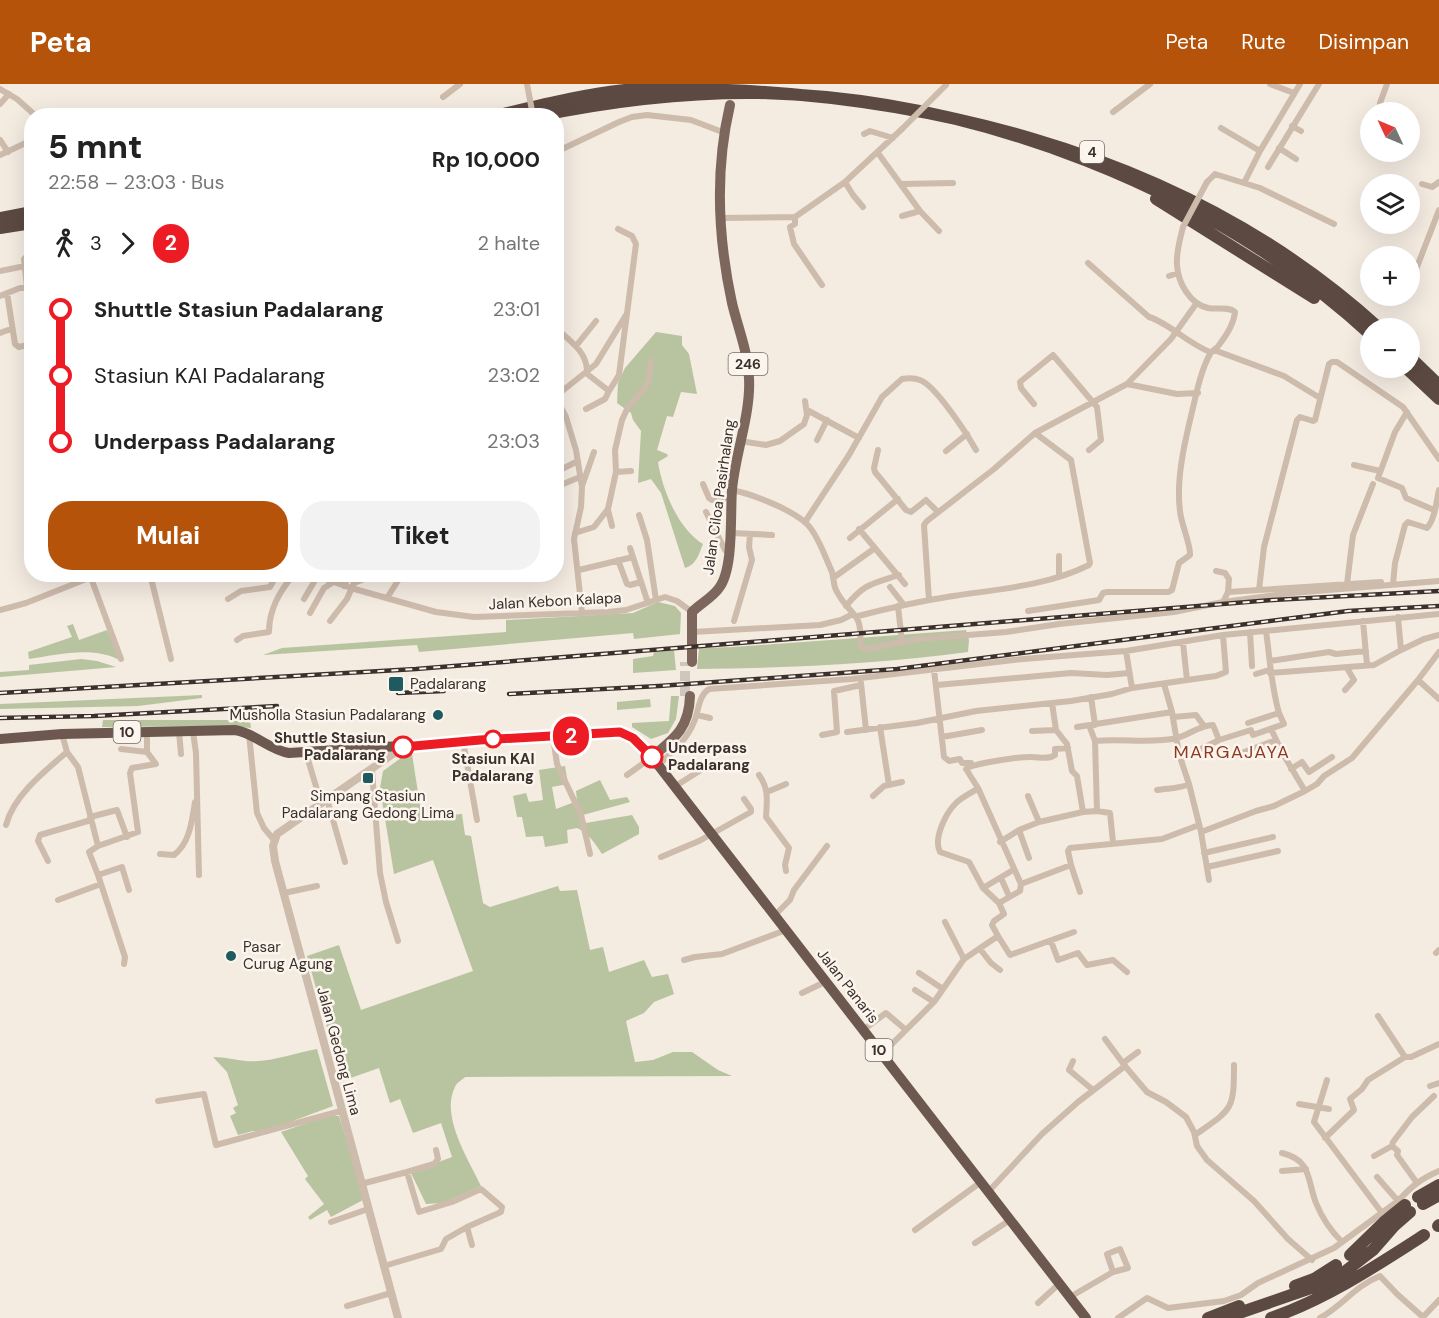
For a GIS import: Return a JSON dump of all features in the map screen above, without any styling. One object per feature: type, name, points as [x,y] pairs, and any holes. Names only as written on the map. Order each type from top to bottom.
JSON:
[{"type":"highway","name":"4","points":[[530,108],[635,88],[751,84],[816,87],[887,95],[977,114],[1058,138],[1117,161],[1174,189],[1236,222],[1280,251],[1331,288],[1367,318]]},
{"type":"highway","name":"4","points":[[564,112],[638,99],[759,93],[810,96],[884,105],[975,123],[1038,142],[1123,176],[1168,197],[1230,231],[1275,260],[1325,296],[1360,327]]},
{"type":"highway","points":[[0,218],[24,214]]},
{"type":"highway","points":[[0,228],[24,224]]},
{"type":"highway","points":[[1420,367],[1439,385]]},
{"type":"highway","points":[[1417,378],[1439,399]]},
{"type":"highway","name":"10","points":[[0,739],[62,734],[235,730],[249,733],[277,750],[306,753],[620,732],[633,738],[655,761]]},
{"type":"highway","name":"Jalan Panaris","points":[[655,761],[1086,1318]]},
{"type":"highway","points":[[1439,1185],[1420,1201],[1439,1195]]},
{"type":"highway","points":[[1350,1255],[1404,1206]]},
{"type":"highway","points":[[1250,1318],[1334,1280],[1373,1250],[1394,1226],[1404,1206]]},
{"type":"highway","points":[[1231,1308],[1242,1312],[1273,1309],[1318,1298],[1424,1235]]},
{"type":"highway","points":[[1208,1318],[1303,1283],[1336,1265]]},
{"type":"highway","points":[[1217,1318],[1231,1308]]},
{"type":"main road","name":"Jalan Ciloa Pasirhalang","points":[[692,612],[722,586],[731,533],[731,494],[748,398],[748,366],[732,302],[719,218],[725,133],[730,105]]},
{"type":"main road","points":[[689,662],[688,640],[692,632],[692,612]]},
{"type":"main road","points":[[655,761],[671,739],[683,712],[687,696]]},
{"type":"street","points":[[443,97],[460,84]]},
{"type":"street","points":[[527,84],[532,108]]},
{"type":"street","points":[[719,218],[795,217],[845,182],[878,153],[946,84]]},
{"type":"street","points":[[1113,112],[1150,84]]},
{"type":"street","points":[[1270,84],[1294,93]]},
{"type":"street","points":[[1244,183],[1299,84]]},
{"type":"street","points":[[1268,167],[1318,84]]},
{"type":"street","points":[[1380,102],[1387,84]]},
{"type":"street","points":[[0,89],[28,108]]},
{"type":"street","points":[[0,104],[9,94]]},
{"type":"street","points":[[564,148],[618,122],[647,115],[691,120],[725,133]]},
{"type":"street","points":[[1292,126],[1301,131]]},
{"type":"street","points":[[1221,128],[1260,152]]},
{"type":"street","points":[[864,134],[870,131],[893,138]]},
{"type":"street","points":[[0,140],[8,152]]},
{"type":"street","points":[[0,155],[24,144]]},
{"type":"street","points":[[1279,148],[1296,159]]},
{"type":"street","points":[[878,153],[920,211],[939,231]]},
{"type":"street","points":[[1028,611],[1099,600],[1103,593],[1107,592],[1168,592],[1172,590],[1179,563],[1191,554],[1180,510],[1182,463],[1198,393],[1212,351],[1218,346],[1234,319],[1235,312],[1231,309],[1209,308],[1196,304],[1189,297],[1178,273],[1177,254],[1183,227],[1207,182],[1215,174],[1260,188],[1334,224]]},
{"type":"street","points":[[845,182],[863,207]]},
{"type":"street","points":[[1422,184],[1432,188],[1439,182]]},
{"type":"street","points":[[902,184],[953,183]]},
{"type":"street","points":[[1420,259],[1439,210]]},
{"type":"street","points":[[902,216],[920,211]]},
{"type":"street","points":[[795,217],[795,224],[790,227],[794,244],[822,285]]},
{"type":"street","points":[[586,409],[605,399],[619,375],[635,241],[632,236],[618,229]]},
{"type":"street","points":[[1088,263],[1149,318],[1157,319],[1175,333],[1212,351],[1284,376],[1320,398]]},
{"type":"street","points":[[0,271],[24,266]]},
{"type":"street","points":[[1169,276],[1178,273]]},
{"type":"street","points":[[24,288],[3,295],[16,346],[24,345]]},
{"type":"street","points":[[929,600],[924,525],[1035,433],[1127,384],[1175,333],[1196,304]]},
{"type":"street","points":[[564,390],[596,364],[627,314]]},
{"type":"street","points":[[576,346],[596,321]]},
{"type":"street","points":[[0,333],[11,328]]},
{"type":"street","points":[[564,335],[576,346],[587,363],[586,371]]},
{"type":"street","points":[[1034,404],[1021,388],[1020,382],[1053,355],[1097,408],[1101,440],[1089,450]]},
{"type":"street","points":[[612,526],[608,509],[616,472],[615,450],[622,420],[628,407],[645,388],[649,379],[651,361]]},
{"type":"street","points":[[1259,590],[1264,547],[1298,420],[1300,417],[1312,422],[1316,420],[1329,364],[1337,362],[1390,397],[1407,412],[1439,459]]},
{"type":"street","points":[[586,371],[609,391]]},
{"type":"street","points":[[805,522],[859,438],[882,397],[902,379],[921,380],[928,385],[967,434],[976,450]]},
{"type":"street","points":[[1127,384],[1177,394],[1198,393]]},
{"type":"street","points":[[740,441],[766,445],[780,441],[804,424],[807,410],[805,401]]},
{"type":"street","points":[[807,410],[859,438]]},
{"type":"street","points":[[1407,412],[1395,432],[1379,479],[1402,488],[1406,498],[1434,510]]},
{"type":"street","points":[[564,413],[578,461],[582,487],[581,507],[575,533],[582,613]]},
{"type":"street","points":[[817,440],[827,420]]},
{"type":"street","points":[[692,632],[820,625],[855,615],[929,600],[1022,586],[1088,566],[1090,563],[1071,460],[1035,433]]},
{"type":"street","points":[[946,451],[967,434]]},
{"type":"street","points":[[878,450],[875,472],[909,513],[926,500],[938,512]]},
{"type":"street","points":[[582,487],[594,452]]},
{"type":"street","points":[[564,468],[578,461]]},
{"type":"street","points":[[1354,465],[1380,471]]},
{"type":"street","points":[[616,472],[631,471]]},
{"type":"street","points":[[564,484],[580,477]]},
{"type":"street","points":[[703,484],[712,500],[731,494],[753,494],[805,522],[818,540],[836,590],[855,615],[861,630],[860,646],[867,649],[917,639],[1006,632],[1174,612],[1223,602],[1292,593],[1393,583]]},
{"type":"street","points":[[1347,584],[1353,535],[1373,484]]},
{"type":"street","points":[[1393,583],[1395,563],[1405,525],[1410,522],[1426,528],[1432,520],[1439,490]]},
{"type":"street","points":[[850,538],[898,499]]},
{"type":"street","points":[[575,533],[594,527],[608,509]]},
{"type":"street","points":[[706,512],[725,550],[729,552]]},
{"type":"street","points":[[639,515],[647,540],[656,600],[671,597],[692,612]]},
{"type":"street","points":[[859,529],[905,584]]},
{"type":"street","points":[[731,533],[772,535]]},
{"type":"street","points":[[734,621],[752,560],[749,547],[750,534]]},
{"type":"street","points":[[630,548],[648,603]]},
{"type":"street","points":[[833,578],[875,548]]},
{"type":"street","points":[[1059,556],[1059,576]]},
{"type":"street","points":[[579,570],[633,557]]},
{"type":"street","points":[[618,560],[627,584],[641,582]]},
{"type":"street","points":[[1216,572],[1228,575],[1228,592],[1223,602]]},
{"type":"street","points":[[846,606],[861,589],[899,575]]},
{"type":"street","points":[[1228,592],[1439,581]]},
{"type":"street","points":[[0,610],[26,603],[81,582]]},
{"type":"street","points":[[92,582],[121,659]]},
{"type":"street","points":[[152,582],[171,659]]},
{"type":"street","points":[[228,599],[241,591],[270,587],[273,582]]},
{"type":"street","points":[[237,640],[243,636],[269,632],[269,619],[277,597],[288,582]]},
{"type":"street","points":[[304,599],[311,582]]},
{"type":"street","points":[[330,621],[347,599],[348,582]]},
{"type":"street","points":[[347,587],[357,582]]},
{"type":"street","points":[[387,598],[397,582]]},
{"type":"street","points":[[310,613],[324,588],[332,583]]},
{"type":"street","name":"Jalan Kebon Kalapa","points":[[332,583],[436,612],[489,618],[626,610],[656,600]]},
{"type":"street","points":[[890,587],[901,606],[902,642]]},
{"type":"street","points":[[627,775],[655,761],[682,742],[691,730],[702,696],[709,689],[840,680],[1023,659],[1126,651],[1223,635],[1439,614]]},
{"type":"street","points":[[1398,617],[1401,650]]},
{"type":"street","points":[[1363,621],[1367,665]]},
{"type":"street","points":[[1181,759],[1219,740],[1251,730],[1253,735],[1284,724],[1270,672],[1266,631]]},
{"type":"street","points":[[1250,632],[1252,666]]},
{"type":"street","points":[[847,732],[976,711],[1052,703],[1132,688],[1216,676],[1226,672],[1223,635]]},
{"type":"street","points":[[1257,674],[1374,665],[1424,639],[1439,635]]},
{"type":"street","points":[[1183,643],[1187,680]]},
{"type":"street","points":[[1126,651],[1132,688]]},
{"type":"street","points":[[1270,661],[1329,652],[1336,654],[1366,651]]},
{"type":"street","points":[[1080,892],[1071,866],[1068,851],[1070,848],[1162,839],[1274,806],[1305,791],[1352,758],[1439,652]]},
{"type":"street","points":[[1345,690],[1354,680],[1347,668]]},
{"type":"street","points":[[934,670],[945,760],[960,759],[964,764],[1029,757],[1050,758],[1055,755],[1055,749],[1068,748]]},
{"type":"street","points":[[937,685],[1071,673],[1129,674]]},
{"type":"street","points":[[840,680],[859,682],[861,685],[866,730]]},
{"type":"street","points":[[1418,680],[1439,699]]},
{"type":"street","points":[[1164,684],[1200,829],[1209,880]]},
{"type":"street","points":[[822,735],[837,732],[834,691],[861,685]]},
{"type":"street","points":[[1091,697],[1091,736],[1095,741],[1097,811]]},
{"type":"street","points":[[1052,703],[1056,730],[1067,744],[1072,771],[1077,776],[1083,812]]},
{"type":"street","points":[[1248,723],[1279,712]]},
{"type":"street","points":[[697,715],[710,718]]},
{"type":"street","points":[[1077,727],[1173,715],[1196,715],[1204,726]]},
{"type":"street","points":[[1095,741],[1177,738],[1204,726],[1213,725],[1219,740]]},
{"type":"street","points":[[879,727],[889,785]]},
{"type":"street","points":[[942,737],[982,729]]},
{"type":"street","points":[[1271,729],[1305,791]]},
{"type":"street","points":[[1032,731],[1056,730]]},
{"type":"street","points":[[124,964],[125,957],[89,853],[98,846],[138,832],[130,769],[156,763],[147,752],[147,731]]},
{"type":"street","points":[[179,732],[181,754]]},
{"type":"street","points":[[193,732],[198,793],[199,875]]},
{"type":"street","points":[[249,733],[257,813],[264,828],[274,840],[277,834],[372,771],[403,747]]},
{"type":"street","points":[[62,734],[68,752],[78,767],[98,846]]},
{"type":"street","points":[[553,737],[557,764],[580,815],[590,854]]},
{"type":"street","points":[[1239,754],[1276,740]]},
{"type":"street","points":[[463,741],[477,820]]},
{"type":"street","points":[[121,749],[147,752]]},
{"type":"street","points":[[6,825],[14,808],[30,787],[68,752]]},
{"type":"street","points":[[306,753],[345,862]]},
{"type":"street","points":[[1299,779],[1332,757]]},
{"type":"street","points":[[1291,769],[1302,762],[1309,772]]},
{"type":"street","points":[[674,788],[712,763]]},
{"type":"street","points":[[982,763],[966,769],[1021,884],[1020,891],[999,903]]},
{"type":"street","points":[[372,771],[380,873],[398,941]]},
{"type":"street","points":[[759,775],[766,784],[766,816],[789,848],[786,871]]},
{"type":"street","points":[[873,796],[881,788],[902,782]]},
{"type":"street","points":[[767,792],[786,784]]},
{"type":"street","points":[[1157,790],[1183,787],[1189,784]]},
{"type":"street","points":[[977,789],[956,802],[942,823],[938,846],[940,852],[969,862],[984,888],[999,903],[1004,914],[992,925],[1010,955],[1074,932]]},
{"type":"street","points":[[160,854],[174,855],[182,848],[191,824],[198,793]]},
{"type":"street","points":[[1028,796],[1039,822]]},
{"type":"street","points":[[660,857],[683,849],[751,811],[744,799]]},
{"type":"street","points":[[48,861],[38,841],[40,835],[117,810],[127,837]]},
{"type":"street","points":[[1000,842],[1019,830],[1039,822],[1097,811],[1110,813],[1113,842]]},
{"type":"street","points":[[1019,830],[1029,858]]},
{"type":"street","points":[[1204,853],[1273,837]]},
{"type":"street","name":"Jalan Gedong Lima","points":[[274,840],[273,853],[398,1318]]},
{"type":"street","points":[[775,915],[790,900],[794,890],[827,846]]},
{"type":"street","points":[[1207,867],[1278,851]]},
{"type":"street","points":[[1021,884],[1071,866]]},
{"type":"street","points":[[98,875],[121,867],[129,890]]},
{"type":"street","points":[[984,888],[1013,870]]},
{"type":"street","points":[[1001,878],[1010,897]]},
{"type":"street","points":[[58,900],[101,884]]},
{"type":"street","points":[[284,893],[317,886]]},
{"type":"street","points":[[945,922],[964,959]]},
{"type":"street","points":[[684,960],[722,954],[786,930]]},
{"type":"street","points":[[882,1054],[934,1002],[964,959],[998,936]]},
{"type":"street","points":[[1051,941],[1058,960],[1078,953],[1087,965],[1113,960],[1127,972]]},
{"type":"street","points":[[982,948],[991,963],[1000,970]]},
{"type":"street","points":[[919,973],[943,989]]},
{"type":"street","points":[[802,993],[825,982]]},
{"type":"street","points":[[915,990],[934,1002]]},
{"type":"street","points":[[863,1030],[886,1013],[906,1030]]},
{"type":"street","points":[[1378,1016],[1405,1057]]},
{"type":"street","points":[[1105,1039],[1148,1092],[1177,1109],[1189,1121],[1200,1151],[1254,1201],[1288,1239],[1312,1260]]},
{"type":"street","points":[[1325,1138],[1354,1110],[1349,1101],[1368,1080],[1405,1057],[1411,1057],[1439,1044]]},
{"type":"street","points":[[989,1191],[1042,1134],[1138,1052]]},
{"type":"street","points":[[1073,1061],[1069,1070],[1093,1090]]},
{"type":"street","points":[[1195,1135],[1226,1112],[1232,1100],[1234,1065]]},
{"type":"street","points":[[1327,1080],[1314,1122],[1382,1213]]},
{"type":"street","points":[[1430,1086],[1439,1083]]},
{"type":"street","points":[[158,1101],[204,1094],[216,1145],[341,1111]]},
{"type":"street","points":[[1374,1156],[1392,1146],[1412,1117],[1434,1096]]},
{"type":"street","points":[[1299,1104],[1318,1109],[1329,1109]]},
{"type":"street","points":[[1392,1146],[1398,1151],[1397,1155],[1417,1184]]},
{"type":"street","points":[[361,1184],[434,1164],[438,1159],[436,1150]]},
{"type":"street","points":[[1282,1153],[1300,1161],[1306,1169],[1316,1204],[1325,1222],[1342,1242]]},
{"type":"street","points":[[1282,1171],[1306,1169]]},
{"type":"street","points":[[1404,1206],[1405,1191],[1439,1171]]},
{"type":"street","points":[[384,1266],[441,1249],[446,1239],[501,1212],[502,1207],[481,1189],[420,1213],[417,1210],[407,1172]]},
{"type":"street","points":[[1377,1177],[1404,1206]]},
{"type":"street","points":[[915,1230],[981,1182]]},
{"type":"street","points":[[1118,1318],[1147,1298],[1168,1308],[1193,1306],[1231,1308],[1241,1295],[1258,1283],[1312,1260],[1382,1213],[1404,1206]]},
{"type":"street","points":[[331,1222],[368,1209]]},
{"type":"street","points":[[975,1243],[1010,1220]]},
{"type":"street","points":[[467,1227],[472,1245]]},
{"type":"street","points":[[1120,1249],[1128,1267],[1112,1269],[1107,1255],[1120,1249]]},
{"type":"street","points":[[1070,1297],[1125,1258]]},
{"type":"street","points":[[1320,1318],[1336,1307],[1351,1292],[1380,1276],[1423,1318],[1439,1300]]},
{"type":"street","points":[[1038,1303],[1059,1284]]},
{"type":"street","points":[[347,1306],[391,1293]]},
{"type":"green space","points":[[656,332],[682,336],[682,345],[689,354],[697,394],[681,392],[673,417],[667,416],[657,450],[668,456],[658,462],[667,496],[686,529],[703,544],[694,562],[685,568],[661,493],[651,479],[638,483],[641,431],[631,413],[617,403],[618,383],[625,368]]},
{"type":"green space","points":[[658,602],[675,606],[681,613],[680,634],[634,639],[633,633],[419,652],[417,645],[263,655],[282,648],[506,632],[506,620],[633,613]]},
{"type":"green space","points":[[73,624],[79,640],[107,630],[121,661],[99,653],[87,652],[29,659],[28,652],[72,637],[67,626]]},
{"type":"green space","points":[[966,630],[969,640],[968,652],[833,665],[697,669],[699,648]]},
{"type":"green space","points":[[674,650],[676,670],[633,673],[633,659],[653,656],[654,652]]},
{"type":"green space","points":[[81,659],[116,667],[0,677],[0,672],[29,670],[29,665]]},
{"type":"green space","points":[[202,695],[202,698],[138,706],[0,709],[0,704]]},
{"type":"green space","points":[[671,696],[679,696],[676,719],[668,733],[651,739],[632,727],[632,723],[669,721]]},
{"type":"green space","points":[[650,699],[651,707],[617,710],[617,702]]},
{"type":"green space","points":[[103,720],[250,720],[251,728],[231,726],[102,727]]},
{"type":"green space","points":[[412,754],[422,818],[462,814],[465,835],[471,836],[483,903],[490,907],[558,886],[560,891],[577,890],[590,950],[603,947],[609,972],[644,960],[652,977],[668,974],[674,994],[654,1002],[644,1013],[626,1021],[635,1062],[653,1060],[673,1052],[692,1052],[718,1070],[732,1076],[465,1077],[456,1086],[451,1099],[451,1111],[458,1138],[481,1186],[443,1203],[426,1204],[410,1171],[452,1157],[441,1123],[413,1133],[400,1099],[390,1103],[379,1068],[342,1081],[307,956],[339,945],[361,1010],[473,971],[433,860],[394,874],[380,788],[383,771],[405,755]]},
{"type":"green space","points":[[565,766],[568,784],[552,787],[556,809],[577,801],[576,791],[600,780],[610,800],[627,797],[630,802],[583,815],[586,823],[632,815],[639,827],[639,834],[602,854],[594,842],[577,828],[567,830],[568,843],[545,847],[543,836],[526,837],[522,817],[517,817],[513,796],[526,793],[529,802],[543,800],[539,770]]},
{"type":"green space","points":[[317,1049],[333,1106],[266,1131],[253,1131],[238,1135],[230,1116],[236,1113],[233,1108],[238,1105],[227,1072],[213,1057],[255,1061]]},
{"type":"green space","points":[[327,1116],[339,1116],[365,1199],[331,1217],[327,1210],[310,1220],[308,1217],[324,1204],[305,1179],[308,1176],[281,1132]]},
{"type":"tunnel","points":[[685,662],[685,696]]},
{"type":"railway","points":[[0,693],[416,669],[1273,600],[1439,591]]},
{"type":"railway","points":[[509,694],[897,669],[1348,611],[1439,606]]},
{"type":"railway","points":[[398,693],[444,691]]},
{"type":"railway","points":[[0,718],[94,716],[277,706]]},
{"type":"bus line","name":"2","points":[[403,747],[620,732],[633,738],[652,757]]},
{"type":"place","name":"Padalarang","points":[[396,684]]},
{"type":"place","name":"Musholla Stasiun Padalarang","points":[[438,715]]},
{"type":"place","name":"Stasiun KAI Padalarang","points":[[493,739]]},
{"type":"place","name":"Shuttle Stasiun Padalarang","points":[[403,747]]},
{"type":"place","name":"Underpass Padalarang","points":[[652,757]]},
{"type":"place","name":"Simpang Stasiun Padalarang Gedong Lima","points":[[368,778]]},
{"type":"place","name":"Pasar Curug Agung","points":[[231,956]]},
{"type":"district","name":"MARGAJAYA","points":[[1232,752]]}]
